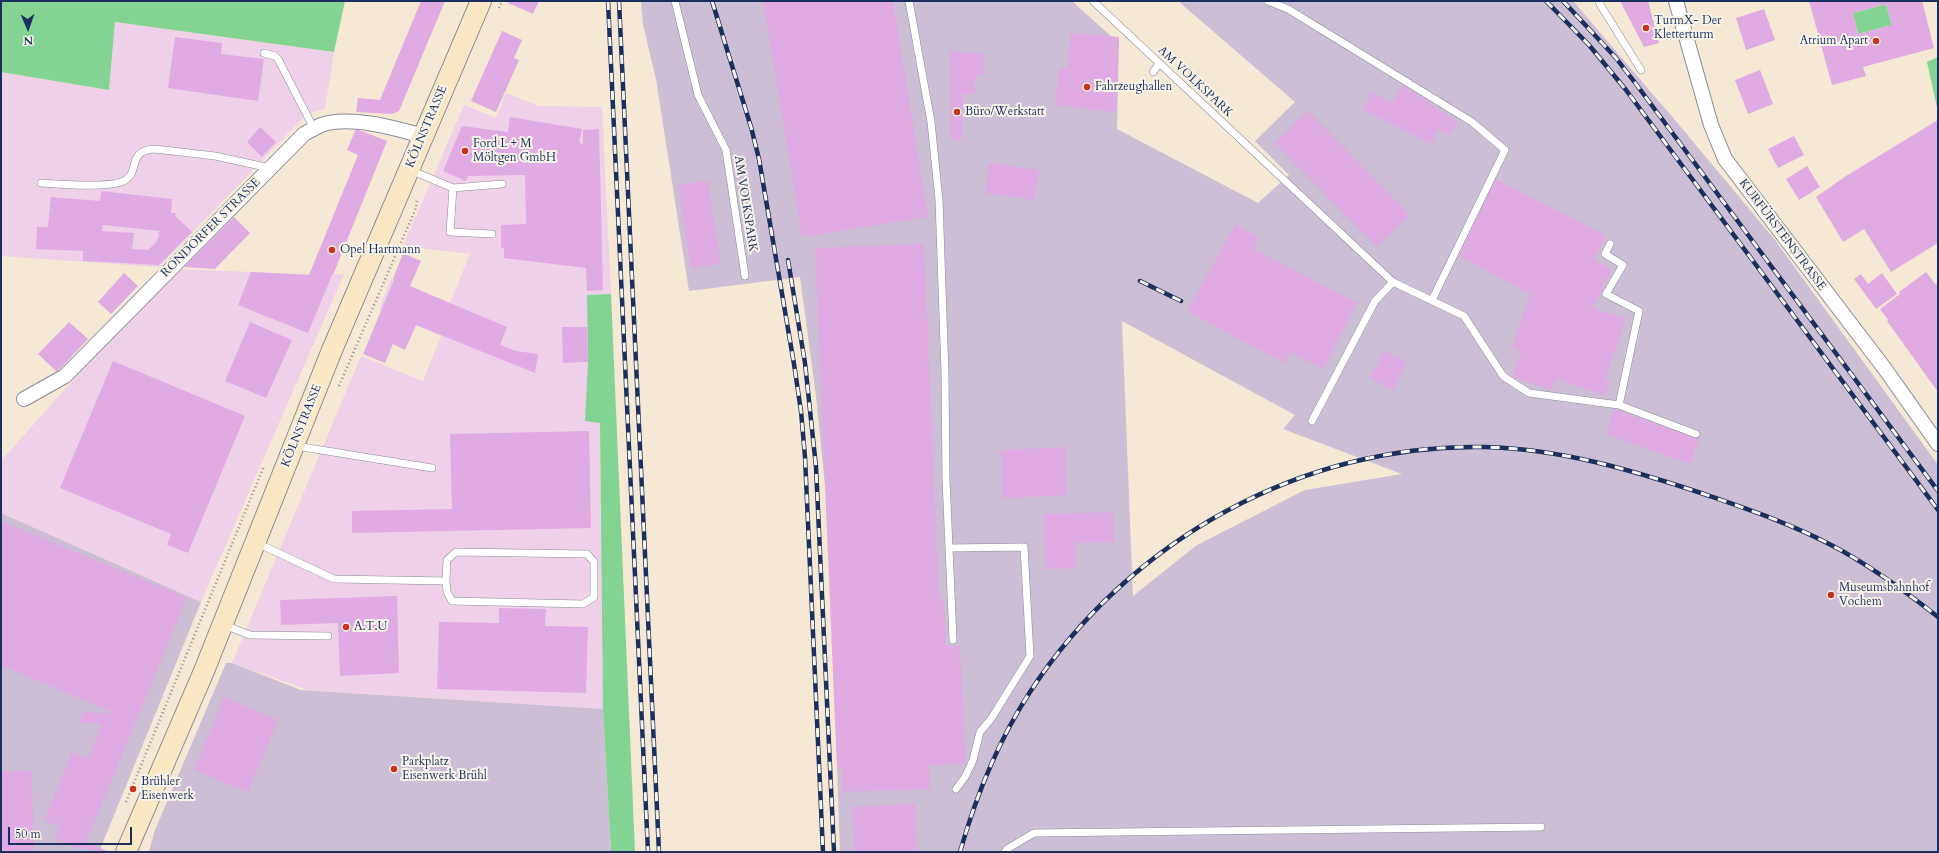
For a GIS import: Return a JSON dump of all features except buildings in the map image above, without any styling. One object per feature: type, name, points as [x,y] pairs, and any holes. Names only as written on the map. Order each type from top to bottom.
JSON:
[{"type":"main road","name":"KÖLNSTRASSE","points":[[126,852],[162,771],[294,445],[481,1]]},
{"type":"street","name":"KURFÜRSTENSTRASSE","points":[[1676,1],[1711,125],[1725,159],[1885,369],[1938,444]]},
{"type":"street","name":"RONDORFER STRASSE","points":[[24,399],[65,376],[304,134],[321,125],[340,122],[383,125],[423,136]]},
{"type":"lane","name":"AM VOLKSPARK","points":[[675,1],[698,95],[726,150],[745,276]]},
{"type":"lane","points":[[909,1],[931,122],[939,200],[953,640]]},
{"type":"lane","name":"AM VOLKSPARK","points":[[1093,1],[1282,180],[1393,282],[1464,316],[1503,376],[1529,393],[1619,405],[1696,434]]},
{"type":"lane","points":[[1268,1],[1288,9],[1472,122],[1505,150],[1432,300]]},
{"type":"lane","points":[[1599,1],[1600,6],[1641,70]]},
{"type":"lane","points":[[264,53],[274,56],[280,62],[314,129]]},
{"type":"lane","points":[[1153,72],[1159,64]]},
{"type":"lane","points":[[41,183],[94,184],[120,182],[128,178],[132,173],[137,157],[141,152],[155,149],[215,156],[270,168]]},
{"type":"lane","points":[[409,169],[453,188],[502,184]]},
{"type":"lane","points":[[453,188],[450,232],[492,234]]},
{"type":"lane","points":[[1610,244],[1605,254],[1623,265],[1606,294],[1639,311],[1619,405]]},
{"type":"lane","points":[[1312,421],[1375,301],[1393,282]]},
{"type":"lane","points":[[294,445],[432,468]]},
{"type":"lane","points":[[255,542],[334,579],[446,581]]},
{"type":"lane","points":[[949,548],[1024,547],[1030,656],[991,719],[980,732],[973,760],[965,777],[956,789]]},
{"type":"lane","points":[[456,552],[587,554],[594,562],[594,597],[583,604],[452,600],[447,592],[446,581],[447,560],[456,552]]},
{"type":"lane","points":[[222,625],[250,635],[328,636]]},
{"type":"lane","points":[[1005,852],[1007,849],[1034,833],[1542,827]]},
{"type":"path","points":[[124,806],[267,460]]},
{"type":"shaded area","points":[[641,1],[1072,1],[1114,39],[1119,37],[1117,129],[1258,203],[1289,175],[1255,141],[1295,102],[1178,1],[1573,1],[1775,240],[1938,465],[1938,852],[840,852],[829,525],[816,396],[800,277],[689,291],[656,79],[643,25]],"holes":[[[1122,321],[1295,415],[1283,429],[1402,474],[1305,490],[1197,545],[1133,596]]]},
{"type":"shaded area","points":[[115,22],[334,52],[325,109],[314,112],[303,118],[159,267],[1,256],[1,72],[109,90]]},
{"type":"shaded area","points":[[506,93],[539,106],[602,107],[611,294],[587,295],[588,362],[585,421],[600,423],[603,709],[308,690],[232,663],[361,356],[423,381],[441,336],[379,310],[391,279],[450,303],[470,254],[403,246],[464,105],[496,118]]},
{"type":"shaded area","points":[[172,269],[332,275],[344,274],[201,602],[1,513],[1,461]]},
{"type":"shaded area","points":[[1,513],[201,602],[99,852],[1,852]]},
{"type":"shaded area","name":"Parkplatz Eisenwerk Brühl","points":[[226,663],[232,663],[301,690],[603,709],[611,852],[149,852],[155,830]]},
{"type":"green space","points":[[1,1],[345,1],[334,52],[115,22],[109,90],[1,72]]},
{"type":"green space","points":[[1886,4],[1892,25],[1858,34],[1853,13]]},
{"type":"green space","points":[[1938,57],[1938,112],[1927,62]]},
{"type":"green space","points":[[611,294],[635,852],[611,852],[603,709],[600,423],[585,421],[588,362],[587,295]]},
{"type":"railway","points":[[608,1],[648,852]]},
{"type":"railway","points":[[619,1],[659,852]]},
{"type":"railway","points":[[712,1],[751,127],[759,159],[801,411],[805,457],[823,852]]},
{"type":"railway","points":[[1546,1],[1589,45],[1626,90],[1938,510]]},
{"type":"railway","points":[[1563,1],[1616,58],[1636,84],[1938,491]]},
{"type":"railway","points":[[788,260],[805,363],[816,467],[834,852]]},
{"type":"railway","points":[[1140,281],[1181,301]]},
{"type":"railway","points":[[960,852],[973,810],[989,769],[1018,711],[1030,692],[1071,638],[1117,589],[1169,547],[1226,511],[1287,483],[1351,462],[1417,450],[1485,447],[1569,456],[1623,469],[1737,505],[1817,538],[1874,570],[1938,617]]},
{"type":"place","name":"TurmX- Der Kletterturm","points":[[1646,28]]},
{"type":"place","name":"Atrium Apart","points":[[1876,41]]},
{"type":"place","name":"Fahrzeughallen","points":[[1087,87]]},
{"type":"place","name":"Büro/Werkstatt","points":[[957,112]]},
{"type":"place","name":"Ford L + M Möltgen GmbH","points":[[465,151]]},
{"type":"place","name":"Opel Hartmann","points":[[332,250]]},
{"type":"place","name":"Museumsbahnhof Vochem","points":[[1831,595]]},
{"type":"place","name":"A.T.U","points":[[346,627]]},
{"type":"place","name":"Parkplatz Eisenwerk Brühl","points":[[394,769]]},
{"type":"place","name":"Brühler Eisenwerk","points":[[133,789]]}]
